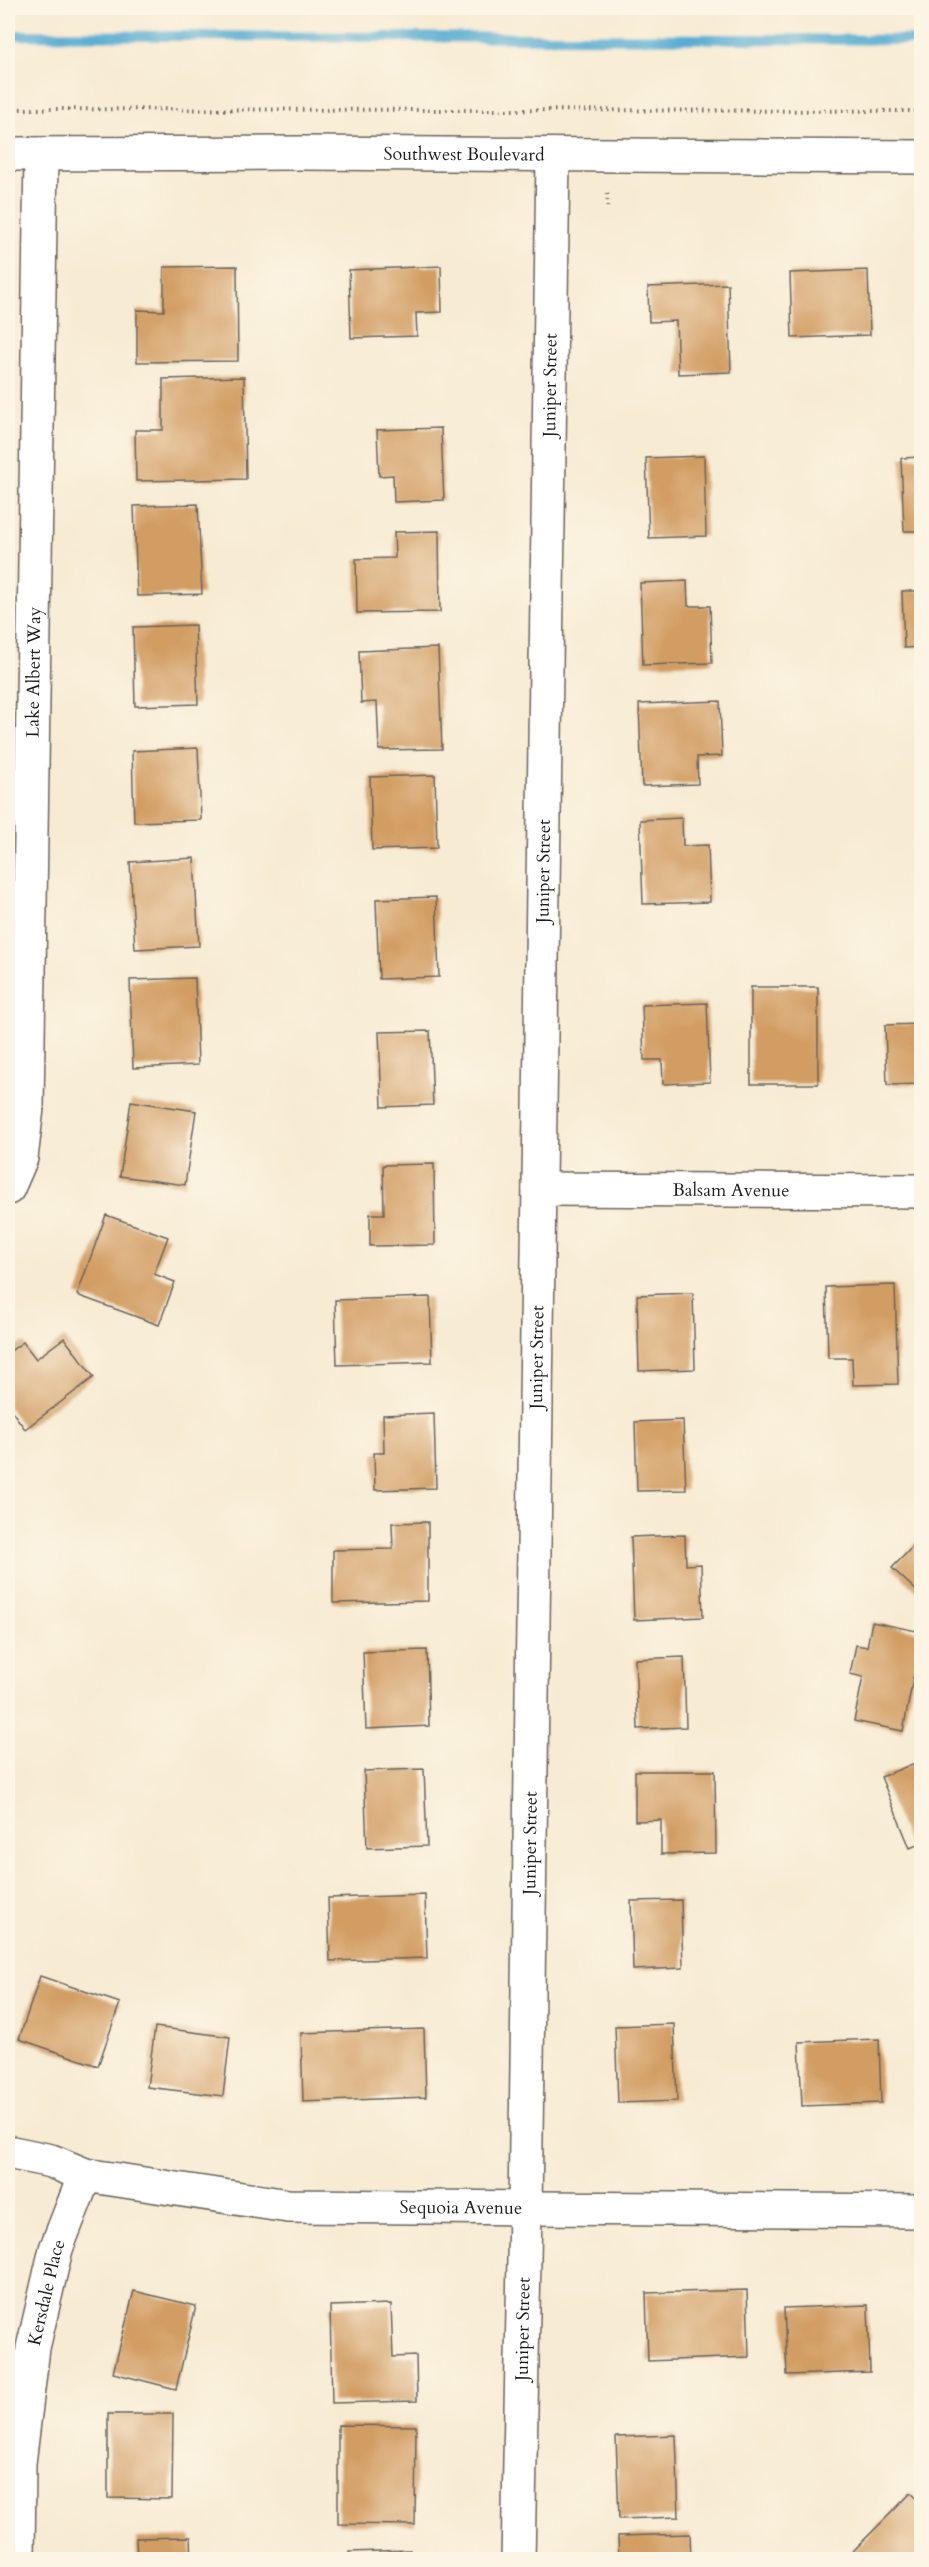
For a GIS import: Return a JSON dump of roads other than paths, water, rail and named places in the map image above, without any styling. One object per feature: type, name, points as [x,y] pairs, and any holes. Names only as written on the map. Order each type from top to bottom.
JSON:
[{"type":"street","name":"Southwest Boulevard","points":[[8,154],[921,157]]},
{"type":"street","name":"Lake Albert Way","points":[[8,1188],[21,1158],[27,1108],[41,154]]},
{"type":"street","name":"Juniper Street","points":[[518,2559],[525,2210],[553,155]]},
{"type":"street","name":"Balsam Avenue","points":[[539,1189],[921,1191]]},
{"type":"street","name":"Sequoia Avenue","points":[[8,2152],[51,2161],[85,2175],[288,2206],[525,2210],[921,2211]]},
{"type":"street","name":"Kersdale Place","points":[[18,2559],[19,2463],[33,2348],[56,2249],[85,2175]]},
{"type":"waterway","points":[[8,35],[922,40]]}]
